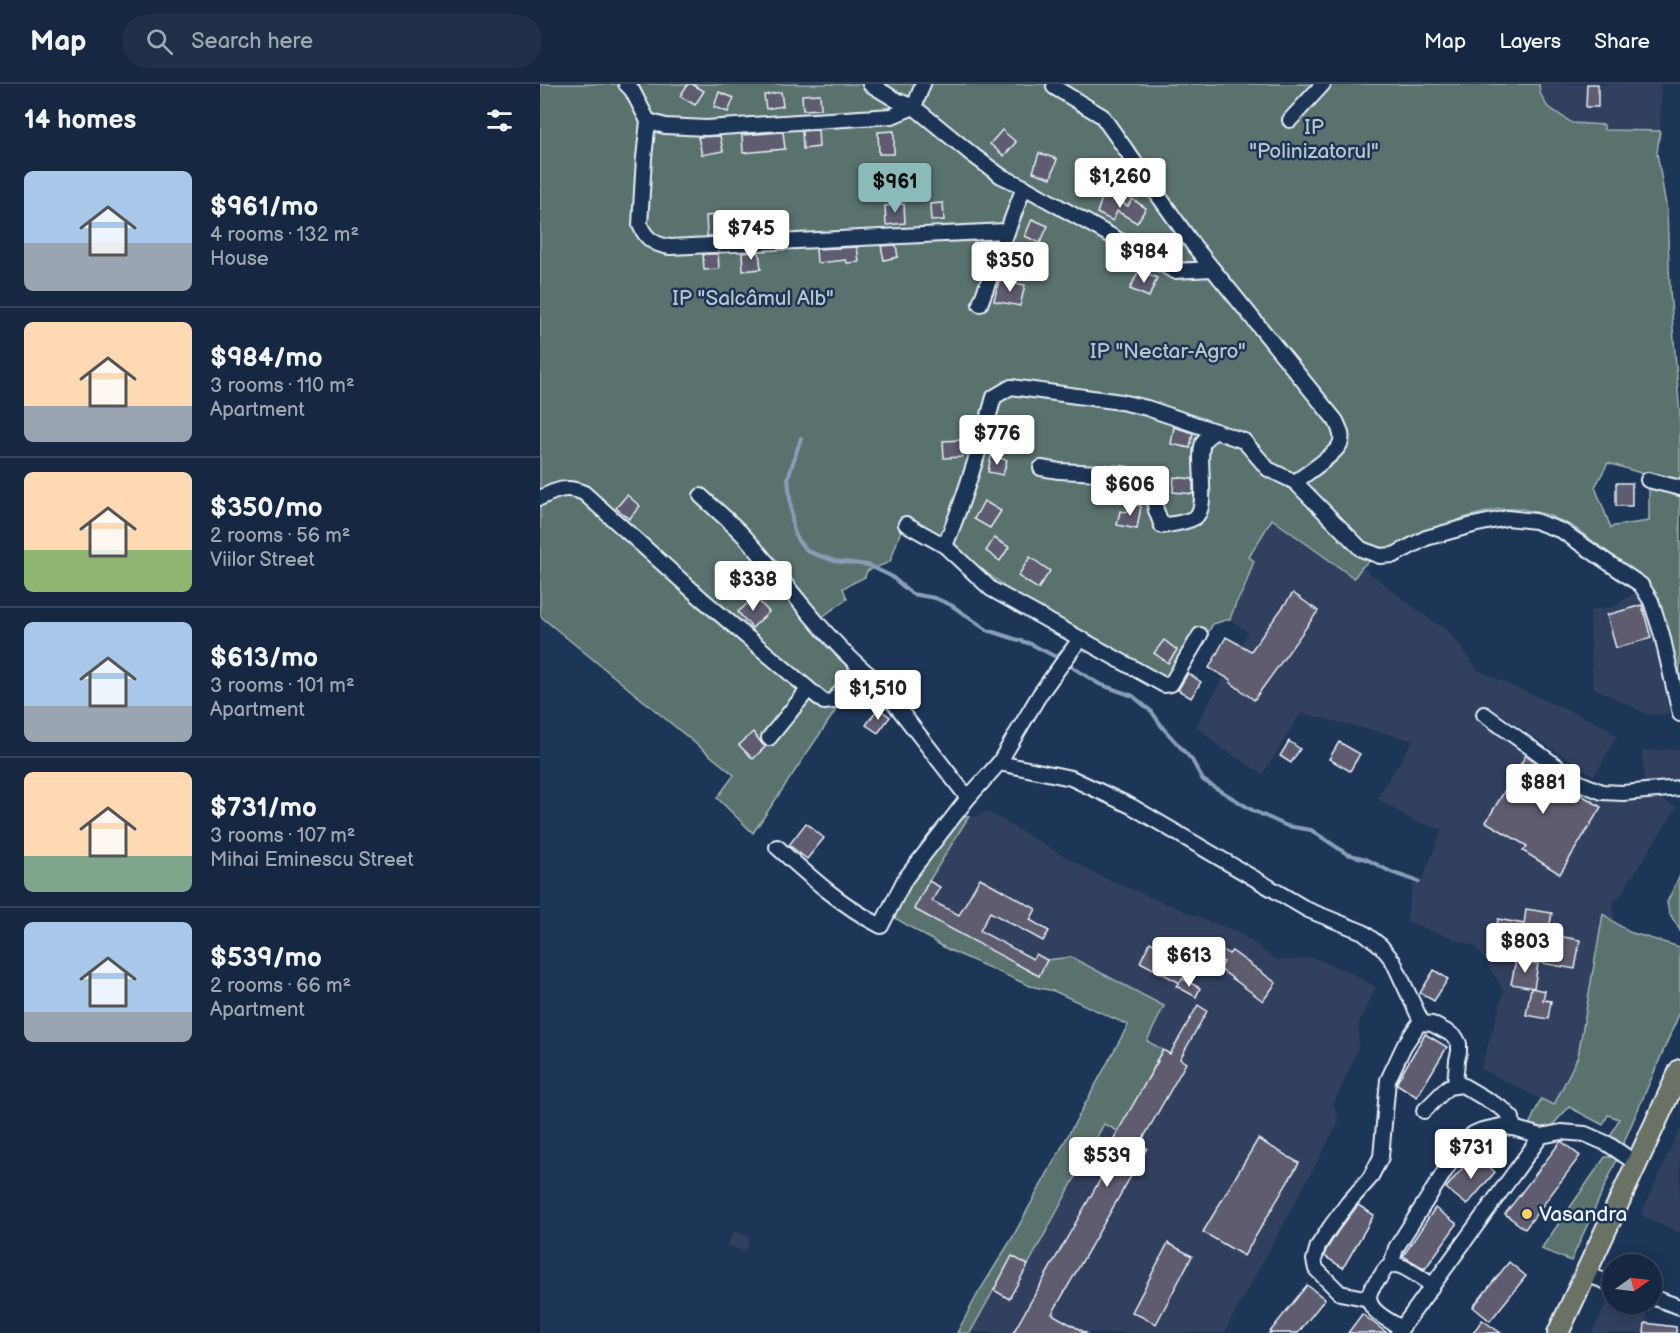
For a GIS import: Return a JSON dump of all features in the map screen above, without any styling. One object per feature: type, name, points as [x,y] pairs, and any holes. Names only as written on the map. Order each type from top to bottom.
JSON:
[{"type":"highway","points":[[1558,1333],[1680,1070]]},
{"type":"street","points":[[626,84],[632,90],[648,121],[640,225],[644,235],[654,243],[663,246],[723,244],[1007,231]]},
{"type":"street","points":[[870,84],[896,100],[914,107],[1001,176],[1174,271],[1212,269]]},
{"type":"street","points":[[648,121],[665,126],[706,128],[892,116],[914,107],[923,84]]},
{"type":"street","points":[[1290,120],[1323,84]]},
{"type":"street","points":[[1054,87],[1102,116],[1194,246],[1336,421],[1341,434],[1340,444],[1335,451],[1295,482]]},
{"type":"street","points":[[980,304],[1024,187]]},
{"type":"street","points":[[945,546],[967,490],[994,397],[1011,387],[1121,402],[1147,408],[1244,441],[1268,469],[1295,482],[1361,549],[1380,556],[1394,555],[1426,538],[1507,518],[1535,521],[1562,531],[1641,585],[1651,601],[1662,635],[1680,714]]},
{"type":"street","points":[[1041,468],[1140,477],[1148,482],[1153,493],[1162,526],[1196,518],[1200,513],[1202,451],[1204,441],[1215,431]]},
{"type":"street","points":[[1648,480],[1680,488]]},
{"type":"street","points":[[540,498],[558,489],[575,489],[584,493],[702,599],[824,702],[833,701],[860,668]]},
{"type":"street","points":[[701,496],[745,537],[810,615],[860,668],[877,681],[968,798]]},
{"type":"street","points":[[906,524],[945,546],[991,590],[1164,685],[1171,684],[1200,635]]},
{"type":"street","points":[[777,847],[818,884],[881,926],[905,879],[968,798],[999,763],[1040,694],[1080,639]]},
{"type":"street","points":[[769,738],[808,690]]},
{"type":"street","points":[[1484,714],[1580,783],[1602,792],[1623,793],[1680,788]]},
{"type":"street","points":[[999,763],[1071,778],[1131,806],[1308,910],[1362,932],[1381,946],[1392,961],[1422,1023]]},
{"type":"street","points":[[1369,1299],[1340,1293],[1316,1269],[1314,1260],[1318,1246],[1348,1203],[1370,1178],[1381,1156],[1388,1080],[1418,1025],[1431,1024],[1456,1038],[1459,1052],[1455,1085]]},
{"type":"street","points":[[1424,1111],[1448,1087],[1462,1085],[1503,1109],[1512,1118],[1513,1128]]},
{"type":"street","points":[[1391,1265],[1396,1248],[1459,1149],[1473,1134],[1482,1130],[1501,1126],[1542,1136],[1561,1132],[1585,1134],[1608,1144],[1637,1164]]},
{"type":"street","points":[[1432,1285],[1397,1264],[1391,1265],[1385,1268],[1371,1290],[1369,1299],[1373,1309],[1400,1330],[1542,1136]]},
{"type":"street","points":[[1586,1274],[1602,1280]]},
{"type":"street","points":[[1662,1301],[1680,1307]]},
{"type":"shaded area","points":[[1539,84],[1661,84],[1660,131],[1604,130],[1603,125],[1572,123],[1547,106],[1540,93]]},
{"type":"shaded area","points":[[1272,518],[1354,577],[1362,567],[1433,622],[1447,630],[1478,670],[1606,727],[1617,737],[1594,776],[1490,707],[1482,716],[1507,736],[1503,740],[1557,774],[1606,800],[1660,799],[1677,807],[1620,896],[1613,902],[1614,922],[1603,915],[1578,1056],[1554,1106],[1481,1069],[1504,991],[1476,947],[1406,921],[1413,884],[1420,885],[1442,829],[1413,821],[1377,798],[1413,740],[1301,713],[1263,774],[1221,748],[1196,726],[1248,632],[1230,619],[1254,561],[1248,558]]},
{"type":"shaded area","points":[[1637,591],[1655,634],[1669,714],[1649,715],[1594,688],[1590,610],[1614,607]]},
{"type":"shaded area","points":[[1680,749],[1680,781],[1644,783],[1642,751]]},
{"type":"shaded area","points":[[986,811],[1094,873],[1238,932],[1277,960],[1311,957],[1349,972],[1376,987],[1359,1023],[1358,1049],[1334,1103],[1339,1122],[1224,1333],[971,1332],[1012,1256],[1028,1265],[1105,1123],[1118,1131],[1163,1050],[1147,1041],[1164,1006],[1039,976],[914,909],[969,816],[974,817]]},
{"type":"shaded area","points":[[1680,1128],[1680,1233],[1641,1215]]},
{"type":"shaded area","points":[[734,1231],[750,1237],[745,1252],[728,1245]]},
{"type":"shaded area","points":[[1602,1312],[1642,1314],[1648,1316],[1646,1323],[1680,1329],[1680,1333],[1592,1333]]},
{"type":"green space","points":[[540,84],[1539,84],[1540,93],[1547,106],[1572,123],[1604,125],[1604,130],[1660,131],[1657,153],[1667,211],[1670,290],[1680,415],[1680,485],[1608,463],[1595,487],[1611,528],[1649,521],[1649,489],[1680,495],[1680,686],[1659,603],[1636,573],[1572,526],[1548,515],[1522,509],[1499,509],[1463,518],[1390,549],[1387,548],[1362,567],[1354,578],[1272,519],[1249,557],[1254,561],[1230,619],[1213,624],[1202,643],[1165,679],[1066,622],[1065,627],[1001,589],[1003,585],[954,548],[905,519],[890,562],[867,571],[865,577],[843,588],[847,599],[818,620],[865,667],[753,833],[717,798],[734,775],[540,616]]},
{"type":"green space","points":[[961,815],[969,816],[914,909],[1038,975],[1047,960],[1071,957],[1164,1006],[1147,1041],[1163,1050],[1121,1128],[1118,1131],[1104,1124],[1028,1265],[1012,1257],[970,1333],[957,1333],[1011,1240],[1128,1025],[1054,991],[1030,986],[947,949],[895,918],[904,891]]},
{"type":"green space","points":[[1680,875],[1680,930],[1669,913],[1667,902]]},
{"type":"green space","points":[[1603,914],[1629,932],[1680,947],[1680,1012],[1621,1149],[1610,1137],[1619,1119],[1608,1115],[1603,1125],[1569,1107],[1548,1130],[1541,1131],[1529,1125],[1541,1099],[1554,1105],[1578,1056]]},
{"type":"green space","points":[[1605,1157],[1618,1157],[1571,1261],[1541,1249]]},
{"type":"building","points":[[688,84],[704,91],[695,105],[680,96]]},
{"type":"building","points":[[1587,84],[1598,84],[1598,107],[1586,107]]},
{"type":"building","points":[[719,92],[734,98],[728,112],[714,107]]},
{"type":"building","points":[[781,92],[783,106],[766,109],[764,95]]},
{"type":"building","points":[[820,94],[821,109],[803,110],[802,95]]},
{"type":"building","points":[[818,130],[819,147],[803,149],[802,131]]},
{"type":"building","points":[[1002,130],[1016,142],[1004,156],[990,144]]},
{"type":"building","points":[[894,131],[894,154],[879,154],[878,132]]},
{"type":"building","points":[[783,132],[785,149],[743,153],[742,135]]},
{"type":"building","points":[[720,136],[723,151],[702,155],[698,137]]},
{"type":"building","points":[[1039,153],[1057,159],[1051,178],[1033,172]]},
{"type":"building","points":[[1103,195],[1128,206],[1132,199],[1146,208],[1137,223],[1117,211],[1113,221],[1097,213]]},
{"type":"building","points":[[943,203],[944,220],[931,221],[930,204]]},
{"type":"building","points":[[904,204],[905,223],[886,225],[885,206]]},
{"type":"building","points":[[723,214],[724,235],[707,236],[706,216]]},
{"type":"building","points":[[1032,219],[1048,226],[1040,243],[1025,236]]},
{"type":"building","points":[[896,245],[898,257],[884,260],[881,246]]},
{"type":"building","points":[[857,247],[859,262],[847,263],[846,260],[817,263],[816,249]]},
{"type":"building","points":[[759,252],[761,269],[743,271],[742,253]]},
{"type":"building","points":[[703,254],[718,254],[719,269],[704,270]]},
{"type":"building","points":[[1139,270],[1157,278],[1149,297],[1130,289]]},
{"type":"building","points":[[999,280],[1025,285],[1020,306],[994,301]]},
{"type":"building","points":[[1174,427],[1193,433],[1190,448],[1171,444]]},
{"type":"building","points":[[961,440],[962,457],[944,458],[943,441]]},
{"type":"building","points":[[991,456],[1007,460],[1003,475],[988,472]]},
{"type":"building","points":[[1174,477],[1193,479],[1193,494],[1173,492]]},
{"type":"building","points":[[1616,483],[1632,483],[1632,506],[1616,506]]},
{"type":"building","points":[[627,495],[640,506],[629,519],[616,508]]},
{"type":"building","points":[[984,501],[1001,511],[990,528],[974,519]]},
{"type":"building","points":[[1129,504],[1141,506],[1137,529],[1117,525],[1120,511],[1128,512]]},
{"type":"building","points":[[994,538],[1009,547],[1000,561],[986,551]]},
{"type":"building","points":[[1030,557],[1050,571],[1038,589],[1018,576]]},
{"type":"building","points":[[1293,593],[1318,611],[1254,700],[1230,682],[1231,680],[1209,668],[1226,637],[1251,651]]},
{"type":"building","points":[[755,597],[769,612],[752,628],[738,612]]},
{"type":"building","points":[[1642,605],[1651,638],[1616,648],[1607,615]]},
{"type":"building","points":[[1164,640],[1177,650],[1168,663],[1154,653]]},
{"type":"building","points":[[1188,673],[1201,682],[1191,698],[1178,690]]},
{"type":"building","points":[[878,708],[890,717],[878,733],[866,725]]},
{"type":"building","points":[[753,732],[766,746],[753,759],[739,745]]},
{"type":"building","points":[[1289,741],[1300,749],[1291,763],[1280,756]]},
{"type":"building","points":[[1339,742],[1360,754],[1350,771],[1329,759]]},
{"type":"building","points":[[1526,755],[1555,776],[1554,778],[1601,807],[1560,874],[1523,851],[1527,846],[1486,822]]},
{"type":"building","points":[[806,823],[824,838],[807,859],[789,845]]},
{"type":"building","points":[[980,878],[1036,909],[1030,920],[1049,931],[1043,941],[990,912],[980,931],[1033,959],[1036,954],[1047,960],[1039,976],[914,909],[929,881],[940,887],[932,901],[959,915]]},
{"type":"building","points":[[1526,909],[1552,913],[1548,934],[1580,940],[1575,969],[1530,961],[1533,943],[1515,939],[1514,945],[1494,942],[1498,919],[1524,924]]},
{"type":"building","points":[[1150,942],[1190,964],[1180,983],[1140,962]]},
{"type":"building","points":[[1223,950],[1229,954],[1232,951],[1276,983],[1263,1001],[1220,969],[1224,962],[1218,958]]},
{"type":"building","points":[[1516,960],[1538,964],[1534,988],[1511,984]]},
{"type":"building","points":[[1434,970],[1448,979],[1434,1001],[1420,993]]},
{"type":"building","points":[[1183,979],[1200,988],[1196,997],[1176,986]]},
{"type":"building","points":[[1531,988],[1545,991],[1543,1000],[1551,1001],[1548,1019],[1526,1015]]},
{"type":"building","points":[[1198,1005],[1207,1011],[1180,1059],[1186,1063],[1140,1144],[1147,1148],[1052,1314],[1086,1333],[1013,1333],[1109,1164],[1102,1159],[1158,1061],[1156,1061],[1163,1050],[1170,1054]]},
{"type":"building","points":[[1425,1034],[1447,1047],[1417,1097],[1397,1082]]},
{"type":"building","points":[[1258,1139],[1299,1163],[1244,1256],[1203,1232]]},
{"type":"building","points":[[1561,1141],[1580,1156],[1525,1229],[1505,1214]]},
{"type":"building","points":[[1474,1154],[1495,1172],[1467,1205],[1446,1188]]},
{"type":"building","points":[[1358,1205],[1374,1215],[1343,1268],[1324,1256],[1338,1231]]},
{"type":"building","points":[[1435,1208],[1457,1224],[1425,1269],[1403,1256]]},
{"type":"building","points":[[1168,1243],[1192,1256],[1156,1324],[1132,1312]]},
{"type":"building","points":[[1012,1256],[1028,1265],[1009,1299],[994,1290]]},
{"type":"building","points":[[1509,1262],[1526,1276],[1490,1321],[1473,1307]]},
{"type":"building","points":[[1307,1285],[1325,1299],[1298,1333],[1269,1333]]},
{"type":"building","points":[[1362,1314],[1387,1333],[1348,1333]]},
{"type":"building","points":[[1482,1320],[1501,1333],[1473,1333]]},
{"type":"building","points":[[1645,1323],[1676,1327],[1676,1333],[1644,1333]]},
{"type":"waterway","points":[[801,438],[788,478],[793,528],[798,541],[809,552],[835,561],[868,565],[891,576],[912,594],[935,598],[951,605],[987,630],[1031,644],[1099,684],[1133,696],[1152,712],[1192,760],[1203,780],[1252,810],[1287,826],[1311,830],[1347,854],[1366,859],[1391,872],[1419,882]]},
{"type":"place","name":"Vasandra","points":[[1527,1214]]},
{"type":"park label","name":"IP \"Polinizatorul\"","points":[[1314,139]]},
{"type":"park label","name":"IP \"Salcâmul Alb\"","points":[[753,298]]},
{"type":"park label","name":"IP \"Nectar-Agro\"","points":[[1168,351]]}]
